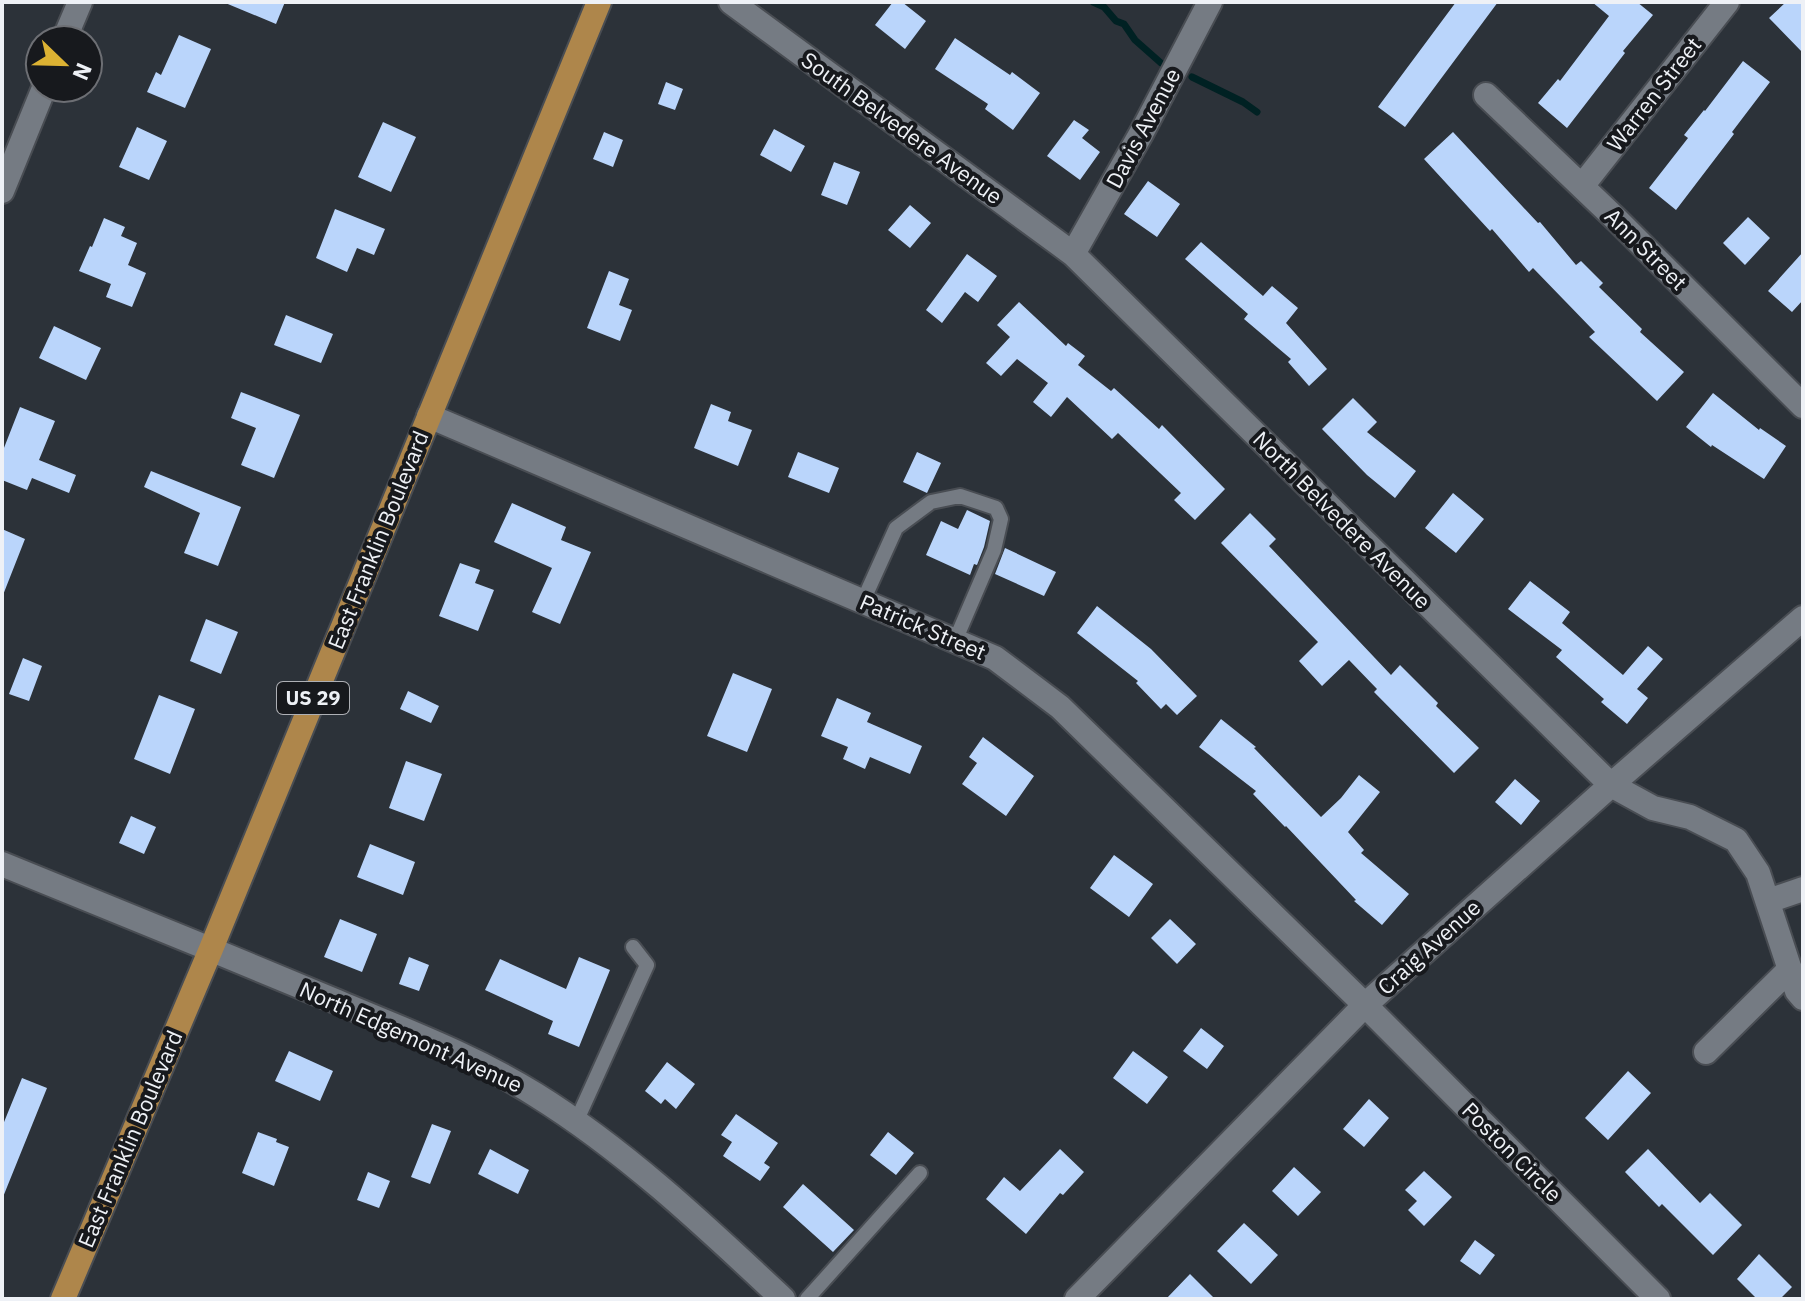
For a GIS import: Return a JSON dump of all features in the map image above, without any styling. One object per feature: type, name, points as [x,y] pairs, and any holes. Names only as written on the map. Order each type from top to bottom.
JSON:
[{"type":"main road","name":"East Franklin Boulevard","points":[[63,1299],[211,949],[599,2]]},
{"type":"street","points":[[71,24],[80,2]]},
{"type":"street","name":"South Belvedere Avenue","points":[[731,2],[758,10],[1073,254]]},
{"type":"street","name":"Davis Avenue","points":[[1073,254],[1210,2]]},
{"type":"street","name":"Warren Street","points":[[1582,186],[1727,2]]},
{"type":"street","name":"Ann Street","points":[[1486,95],[1803,406]]},
{"type":"street","points":[[2,191],[37,104]]},
{"type":"street","name":"North Belvedere Avenue","points":[[1073,254],[1611,785],[1653,808],[1690,817],[1736,840],[1758,873],[1797,991],[1803,998]]},
{"type":"street","name":"Patrick Street","points":[[429,416],[995,658],[1060,707],[1365,1005]]},
{"type":"street","name":"Craig Avenue","points":[[1077,1299],[1365,1005],[1803,618]]},
{"type":"street","name":"North Edgemont Avenue","points":[[2,864],[211,949],[490,1069],[576,1122],[655,1183],[783,1299]]},
{"type":"street","points":[[1768,901],[1803,889]]},
{"type":"street","points":[[1706,1052],[1790,969]]},
{"type":"street","name":"Poston Circle","points":[[1365,1005],[1658,1299]]},
{"type":"lane","points":[[863,601],[896,528],[931,502],[960,496],[996,508],[1001,519],[994,550],[955,641]]},
{"type":"lane","points":[[576,1122],[647,965],[633,947]]},
{"type":"lane","points":[[807,1299],[920,1173]]},
{"type":"building","points":[[223,2],[285,2],[276,24]]},
{"type":"building","points":[[893,2],[902,2],[926,21],[905,49],[875,25]]},
{"type":"building","points":[[1456,2],[1498,2],[1405,127],[1378,107]]},
{"type":"building","points":[[1592,2],[1637,2],[1653,15],[1567,128],[1538,103],[1558,79],[1560,81],[1609,16]]},
{"type":"building","points":[[1786,2],[1803,2],[1803,53],[1769,18]]},
{"type":"building","points":[[179,35],[211,49],[185,108],[147,92],[156,72],[161,75]]},
{"type":"building","points":[[955,38],[1010,75],[1012,72],[1040,93],[1013,130],[985,109],[988,104],[935,69]]},
{"type":"building","points":[[1743,61],[1770,82],[1676,210],[1649,188],[1688,138],[1684,135]]},
{"type":"building","points":[[666,82],[683,89],[675,110],[658,104]]},
{"type":"building","points":[[1074,120],[1089,130],[1082,138],[1100,152],[1080,180],[1047,156]]},
{"type":"building","points":[[383,122],[416,137],[391,192],[358,177]]},
{"type":"building","points":[[137,127],[167,141],[149,180],[119,167]]},
{"type":"building","points":[[774,129],[805,146],[791,172],[760,155]]},
{"type":"building","points":[[604,132],[623,140],[613,167],[593,159]]},
{"type":"building","points":[[1453,132],[1540,222],[1576,265],[1581,261],[1603,283],[1599,287],[1642,329],[1640,332],[1684,372],[1657,401],[1589,337],[1595,332],[1533,268],[1529,272],[1424,159]]},
{"type":"building","points":[[834,162],[860,172],[847,205],[821,195]]},
{"type":"building","points":[[1148,181],[1180,204],[1157,237],[1124,214]]},
{"type":"building","points":[[910,205],[931,223],[910,248],[888,230]]},
{"type":"building","points":[[335,209],[385,229],[374,255],[357,248],[347,272],[316,258]]},
{"type":"building","points":[[1748,217],[1770,238],[1745,265],[1723,243]]},
{"type":"building","points":[[104,218],[125,227],[121,236],[137,243],[128,265],[146,273],[132,307],[106,297],[111,284],[79,271]]},
{"type":"building","points":[[1201,242],[1263,296],[1272,286],[1298,308],[1286,323],[1327,369],[1309,386],[1288,362],[1291,359],[1244,319],[1248,314],[1185,259]]},
{"type":"building","points":[[1803,252],[1803,300],[1792,312],[1768,291]]},
{"type":"building","points":[[967,254],[997,276],[978,302],[965,292],[942,323],[926,310]]},
{"type":"building","points":[[609,271],[629,279],[619,305],[632,310],[620,341],[587,328]]},
{"type":"building","points":[[1019,302],[1066,346],[1068,343],[1085,356],[1078,365],[1111,391],[1114,388],[1159,429],[1162,425],[1225,489],[1195,520],[1174,500],[1181,493],[1118,433],[1112,439],[1067,397],[1051,417],[1033,402],[1048,383],[1017,359],[1001,376],[986,363],[1010,337],[997,325]]},
{"type":"building","points":[[286,315],[333,334],[321,363],[274,345]]},
{"type":"building","points":[[54,326],[101,348],[86,380],[39,358]]},
{"type":"building","points":[[241,392],[300,415],[274,478],[241,465],[256,428],[231,418]]},
{"type":"building","points":[[1713,393],[1759,430],[1786,446],[1764,479],[1711,447],[1686,427]]},
{"type":"building","points":[[1353,398],[1377,422],[1367,432],[1416,471],[1395,498],[1367,475],[1322,429]]},
{"type":"building","points":[[711,404],[731,412],[728,421],[752,430],[738,466],[694,448]]},
{"type":"building","points":[[20,407],[55,421],[39,460],[76,475],[69,493],[32,478],[27,490],[2,480],[2,453]]},
{"type":"building","points":[[798,452],[839,468],[829,493],[788,477]]},
{"type":"building","points":[[917,452],[941,463],[927,493],[903,482]]},
{"type":"building","points":[[151,471],[241,507],[218,566],[184,553],[200,513],[144,487]]},
{"type":"building","points":[[1453,493],[1484,519],[1456,553],[1425,528]]},
{"type":"building","points":[[512,503],[566,527],[561,540],[591,552],[560,624],[532,612],[552,568],[494,542]]},
{"type":"building","points":[[967,510],[990,521],[984,547],[970,575],[926,555],[941,521],[958,529]]},
{"type":"building","points":[[1250,513],[1276,539],[1269,546],[1391,675],[1400,665],[1479,748],[1454,773],[1374,692],[1377,689],[1349,660],[1322,686],[1299,661],[1318,642],[1221,543]]},
{"type":"building","points":[[2,529],[25,539],[3,595],[2,594]]},
{"type":"building","points":[[1005,548],[1056,572],[1044,596],[995,574]]},
{"type":"building","points":[[460,563],[480,570],[475,583],[494,590],[478,631],[439,616]]},
{"type":"building","points":[[1530,581],[1570,612],[1562,623],[1623,675],[1648,646],[1663,659],[1637,689],[1648,698],[1627,724],[1556,657],[1562,650],[1508,609]]},
{"type":"building","points":[[1097,606],[1151,649],[1197,696],[1177,715],[1166,704],[1161,709],[1136,683],[1138,681],[1077,633]]},
{"type":"building","points":[[206,619],[238,632],[221,674],[190,661]]},
{"type":"building","points":[[23,658],[42,666],[29,701],[9,694]]},
{"type":"building","points":[[733,673],[772,689],[747,752],[707,736]]},
{"type":"building","points":[[408,691],[439,706],[431,723],[400,709]]},
{"type":"building","points":[[159,695],[195,709],[170,774],[134,759]]},
{"type":"building","points":[[837,698],[871,713],[867,722],[922,746],[910,774],[870,757],[865,769],[843,759],[848,747],[821,736]]},
{"type":"building","points":[[1221,719],[1256,747],[1321,817],[1359,775],[1380,792],[1348,832],[1364,850],[1361,853],[1409,894],[1382,925],[1354,901],[1253,794],[1256,791],[1199,747]]},
{"type":"building","points":[[983,737],[1034,776],[1006,816],[962,784],[977,763],[969,757]]},
{"type":"building","points":[[406,761],[442,774],[424,821],[389,808]]},
{"type":"building","points":[[1515,779],[1540,801],[1521,825],[1495,802]]},
{"type":"building","points":[[131,816],[156,827],[144,854],[119,843]]},
{"type":"building","points":[[370,844],[415,862],[403,895],[357,877]]},
{"type":"building","points":[[1114,855],[1153,884],[1129,917],[1090,888]]},
{"type":"building","points":[[340,919],[377,934],[362,972],[324,957]]},
{"type":"building","points":[[1170,919],[1196,944],[1177,964],[1151,938]]},
{"type":"building","points":[[409,957],[429,965],[419,991],[399,984]]},
{"type":"building","points":[[579,957],[610,970],[579,1047],[548,1034],[553,1021],[485,990],[500,959],[566,989]]},
{"type":"building","points":[[1201,1028],[1224,1046],[1207,1069],[1183,1051]]},
{"type":"building","points":[[289,1051],[333,1071],[320,1101],[275,1081]]},
{"type":"building","points":[[1133,1051],[1168,1077],[1147,1104],[1113,1078]]},
{"type":"building","points":[[667,1062],[695,1084],[676,1109],[665,1099],[661,1104],[645,1091]]},
{"type":"building","points":[[1628,1071],[1651,1093],[1608,1140],[1585,1118]]},
{"type":"building","points":[[22,1078],[47,1088],[3,1197],[2,1127]]},
{"type":"building","points":[[1369,1099],[1389,1118],[1364,1147],[1343,1129]]},
{"type":"building","points":[[736,1114],[778,1143],[764,1163],[770,1167],[760,1181],[723,1156],[732,1142],[721,1135]]},
{"type":"building","points":[[432,1124],[451,1131],[430,1184],[411,1177]]},
{"type":"building","points":[[258,1132],[289,1147],[274,1186],[242,1173]]},
{"type":"building","points":[[888,1132],[914,1153],[896,1175],[870,1155]]},
{"type":"building","points":[[490,1149],[529,1170],[518,1194],[478,1174]]},
{"type":"building","points":[[1060,1149],[1084,1172],[1063,1195],[1060,1193],[1026,1234],[986,1199],[1004,1177],[1020,1191]]},
{"type":"building","points":[[1648,1149],[1700,1203],[1710,1193],[1742,1225],[1713,1255],[1625,1172]]},
{"type":"building","points":[[1294,1167],[1321,1192],[1298,1216],[1272,1191]]},
{"type":"building","points":[[1424,1171],[1452,1197],[1424,1226],[1408,1210],[1417,1201],[1405,1190]]},
{"type":"building","points":[[368,1172],[390,1181],[379,1208],[357,1200]]},
{"type":"building","points":[[803,1184],[854,1230],[833,1252],[783,1207]]},
{"type":"building","points":[[1244,1223],[1278,1255],[1251,1284],[1217,1251]]},
{"type":"building","points":[[1475,1240],[1495,1255],[1480,1275],[1460,1261]]},
{"type":"building","points":[[1759,1254],[1792,1287],[1780,1299],[1757,1299],[1737,1279]]},
{"type":"building","points":[[1190,1274],[1215,1299],[1166,1299]]},
{"type":"waterway","points":[[1093,2],[1124,24],[1135,40],[1161,63]]},
{"type":"waterway","points":[[1192,77],[1257,112]]}]
